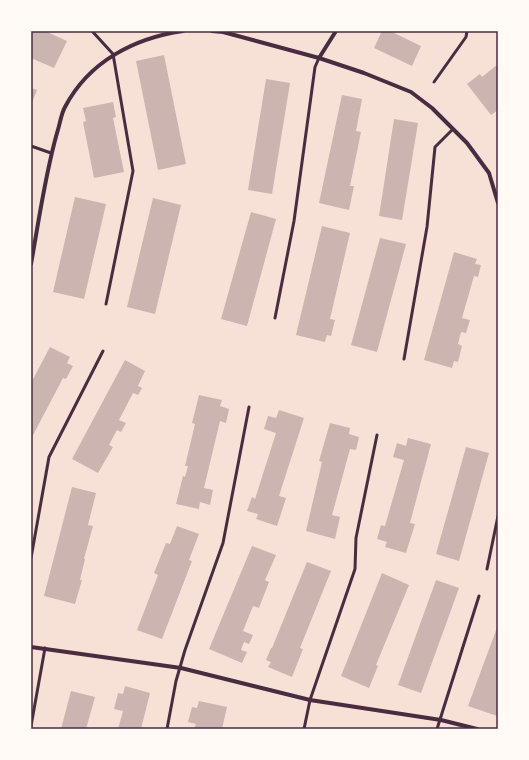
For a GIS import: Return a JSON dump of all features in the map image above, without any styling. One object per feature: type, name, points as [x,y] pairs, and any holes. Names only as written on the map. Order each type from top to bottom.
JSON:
[{"type":"street","points":[[31,264],[51,153],[65,107],[92,72],[113,54],[140,41],[168,33],[184,31]]},
{"type":"street","points":[[212,31],[223,32],[319,58],[364,73],[411,92],[432,108],[452,130],[467,143],[490,173],[498,203]]},
{"type":"street","points":[[319,58],[336,31]]},
{"type":"street","points":[[31,647],[181,668],[310,700],[441,720],[477,729]]},
{"type":"lane","points":[[92,31],[113,54],[133,171],[106,304]]},
{"type":"lane","points":[[434,82],[466,37],[467,31]]},
{"type":"lane","points":[[275,318],[294,221],[315,67],[319,58]]},
{"type":"lane","points":[[404,359],[427,227],[435,147],[452,130]]},
{"type":"lane","points":[[31,146],[51,153]]},
{"type":"lane","points":[[31,558],[49,457],[103,351]]},
{"type":"lane","points":[[167,729],[176,681],[185,650],[223,543],[249,407]]},
{"type":"lane","points":[[304,729],[310,700],[355,569],[356,538],[377,435]]},
{"type":"lane","points":[[487,569],[498,516]]},
{"type":"lane","points":[[437,729],[479,596]]},
{"type":"lane","points":[[31,726],[45,648]]},
{"type":"building","points":[[31,31],[45,31],[67,41],[54,68],[31,58]]},
{"type":"building","points":[[382,31],[390,31],[421,46],[412,66],[374,48]]},
{"type":"building","points":[[164,55],[186,164],[158,170],[136,61]]},
{"type":"building","points":[[498,64],[498,110],[491,115],[467,84],[480,74],[482,77]]},
{"type":"building","points":[[266,79],[290,83],[272,194],[248,190]]},
{"type":"building","points":[[31,88],[37,90],[31,105]]},
{"type":"building","points":[[342,95],[362,99],[356,131],[361,132],[350,186],[354,186],[349,210],[319,203]]},
{"type":"building","points":[[113,102],[116,117],[113,118],[124,172],[94,178],[83,122],[86,121],[83,108]]},
{"type":"building","points":[[394,119],[418,123],[402,220],[379,216]]},
{"type":"building","points":[[75,197],[106,204],[84,299],[53,292]]},
{"type":"building","points":[[153,198],[181,205],[155,314],[127,307]]},
{"type":"building","points":[[251,212],[276,219],[247,326],[221,319]]},
{"type":"building","points":[[322,226],[350,233],[330,319],[335,320],[331,336],[327,335],[325,342],[296,335]]},
{"type":"building","points":[[380,238],[406,244],[377,352],[351,345]]},
{"type":"building","points":[[454,252],[477,259],[475,264],[481,265],[478,277],[474,276],[462,318],[470,320],[466,333],[461,332],[458,344],[462,346],[458,362],[454,361],[452,368],[424,360]]},
{"type":"building","points":[[50,347],[70,357],[67,363],[73,366],[66,379],[63,378],[31,439],[31,383]]},
{"type":"building","points":[[125,360],[145,371],[138,386],[142,388],[138,395],[133,393],[119,420],[126,423],[121,432],[117,430],[109,445],[113,447],[98,473],[72,459]]},
{"type":"building","points":[[199,395],[222,400],[220,406],[229,409],[226,423],[220,421],[204,488],[213,490],[210,505],[200,502],[199,509],[176,504],[183,476],[185,477],[188,466],[185,466],[195,424],[192,423]]},
{"type":"building","points":[[279,410],[304,418],[279,496],[286,498],[277,526],[256,519],[258,514],[247,511],[252,497],[255,499],[276,433],[264,429],[268,416],[276,418]]},
{"type":"building","points":[[330,423],[350,428],[349,434],[359,437],[356,450],[350,449],[332,515],[340,517],[335,539],[306,531],[322,462],[319,461]]},
{"type":"building","points":[[408,438],[431,444],[410,523],[415,524],[406,553],[385,547],[387,542],[377,539],[381,525],[385,526],[404,460],[393,457],[397,443],[406,446]]},
{"type":"building","points":[[466,447],[489,453],[459,561],[436,554]]},
{"type":"building","points":[[72,487],[96,493],[88,525],[93,526],[84,559],[80,580],[82,580],[75,604],[44,596]]},
{"type":"building","points":[[177,526],[199,534],[189,560],[192,561],[162,639],[137,630],[158,575],[154,573],[166,543],[170,544]]},
{"type":"building","points":[[252,546],[276,555],[265,580],[269,582],[259,608],[253,606],[243,631],[253,635],[249,644],[244,642],[241,650],[247,652],[242,663],[209,649]]},
{"type":"building","points":[[307,562],[331,571],[300,648],[303,649],[292,677],[268,667],[271,662],[266,660]]},
{"type":"building","points":[[382,573],[409,585],[376,665],[378,666],[369,688],[341,676]]},
{"type":"building","points":[[436,580],[459,588],[421,693],[398,685]]},
{"type":"building","points":[[498,625],[498,715],[497,716],[468,706]]},
{"type":"building","points":[[125,686],[150,693],[141,729],[118,729],[123,711],[114,709],[118,693],[123,694]]},
{"type":"building","points":[[71,691],[95,697],[86,729],[61,729]]},
{"type":"building","points":[[199,701],[227,707],[222,729],[194,729],[196,724],[188,722],[192,707],[197,708]]}]
